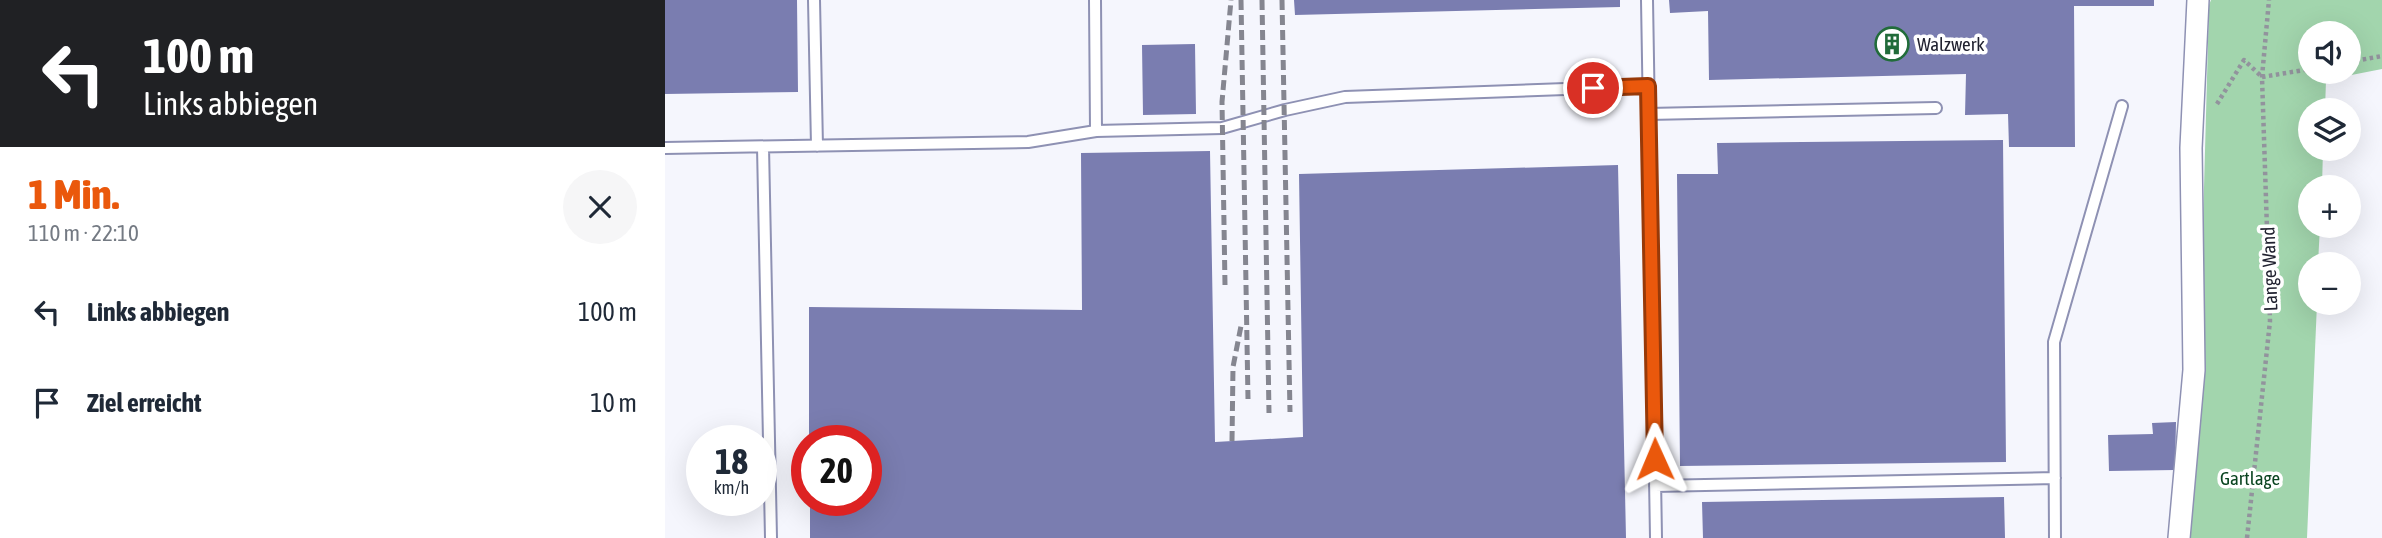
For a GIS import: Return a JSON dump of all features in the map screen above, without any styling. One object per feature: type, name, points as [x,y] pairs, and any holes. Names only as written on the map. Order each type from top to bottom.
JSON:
[{"type":"street","points":[[2179,538],[2195,370],[2191,148],[2199,0]]},
{"type":"lane","points":[[814,0],[817,146]]},
{"type":"lane","points":[[1095,0],[1096,131]]},
{"type":"lane","points":[[1647,0],[1656,538]]},
{"type":"lane","points":[[665,148],[1028,142],[1096,131],[1222,128],[1345,97],[1648,86]]},
{"type":"lane","points":[[2055,538],[2054,342],[2122,106]]},
{"type":"lane","points":[[1649,114],[1936,107]]},
{"type":"lane","points":[[763,147],[771,538]]},
{"type":"lane","points":[[1655,486],[2055,478]]},
{"type":"path","name":"Lange Wand","points":[[2247,538],[2270,321],[2262,77],[2269,0]]},
{"type":"path","points":[[2361,60],[2382,56]]},
{"type":"path","points":[[2211,115],[2244,60],[2262,77],[2298,71]]},
{"type":"green space","name":"Gartlage","points":[[2211,0],[2382,0],[2382,69],[2361,73],[2361,21],[2298,21],[2298,84],[2326,84],[2325,98],[2298,98],[2298,161],[2323,161],[2322,175],[2298,175],[2298,238],[2319,238],[2319,252],[2298,252],[2298,315],[2316,315],[2307,538],[2183,538],[2198,407]]},
{"type":"building","points":[[665,0],[797,0],[798,92],[665,94]]},
{"type":"building","points":[[1294,0],[1620,0],[1620,7],[1295,15]]},
{"type":"building","name":"Walzwerk","points":[[1669,0],[2154,0],[2154,6],[2074,6],[2075,147],[2009,147],[2008,114],[1965,115],[1966,74],[1709,80],[1708,11],[1670,13]]},
{"type":"building","points":[[1195,44],[1196,114],[1143,115],[1142,45]]},
{"type":"building","points":[[2003,140],[2006,462],[1680,466],[1677,174],[1718,174],[1717,143]]},
{"type":"building","points":[[1210,151],[1215,442],[1303,437],[1299,174],[1618,165],[1626,538],[810,538],[810,516],[882,516],[882,425],[809,425],[809,307],[1082,310],[1081,153]]},
{"type":"building","points":[[2176,422],[2175,470],[2109,471],[2108,435],[2153,434],[2152,423]]},
{"type":"building","points":[[2004,497],[2005,538],[1703,538],[1702,502]]},
{"type":"railway","points":[[1225,285],[1222,102],[1231,0]]},
{"type":"railway","points":[[1241,0],[1248,399]]},
{"type":"railway","points":[[1262,0],[1269,413]]},
{"type":"railway","points":[[1282,0],[1290,412]]},
{"type":"railway","points":[[1232,441],[1233,367],[1241,326]]},
{"type":"place","name":"Walzwerk","points":[[1892,44]]},
{"type":"route","points":[[1593,88],[1648,86],[1655,459]]}]
